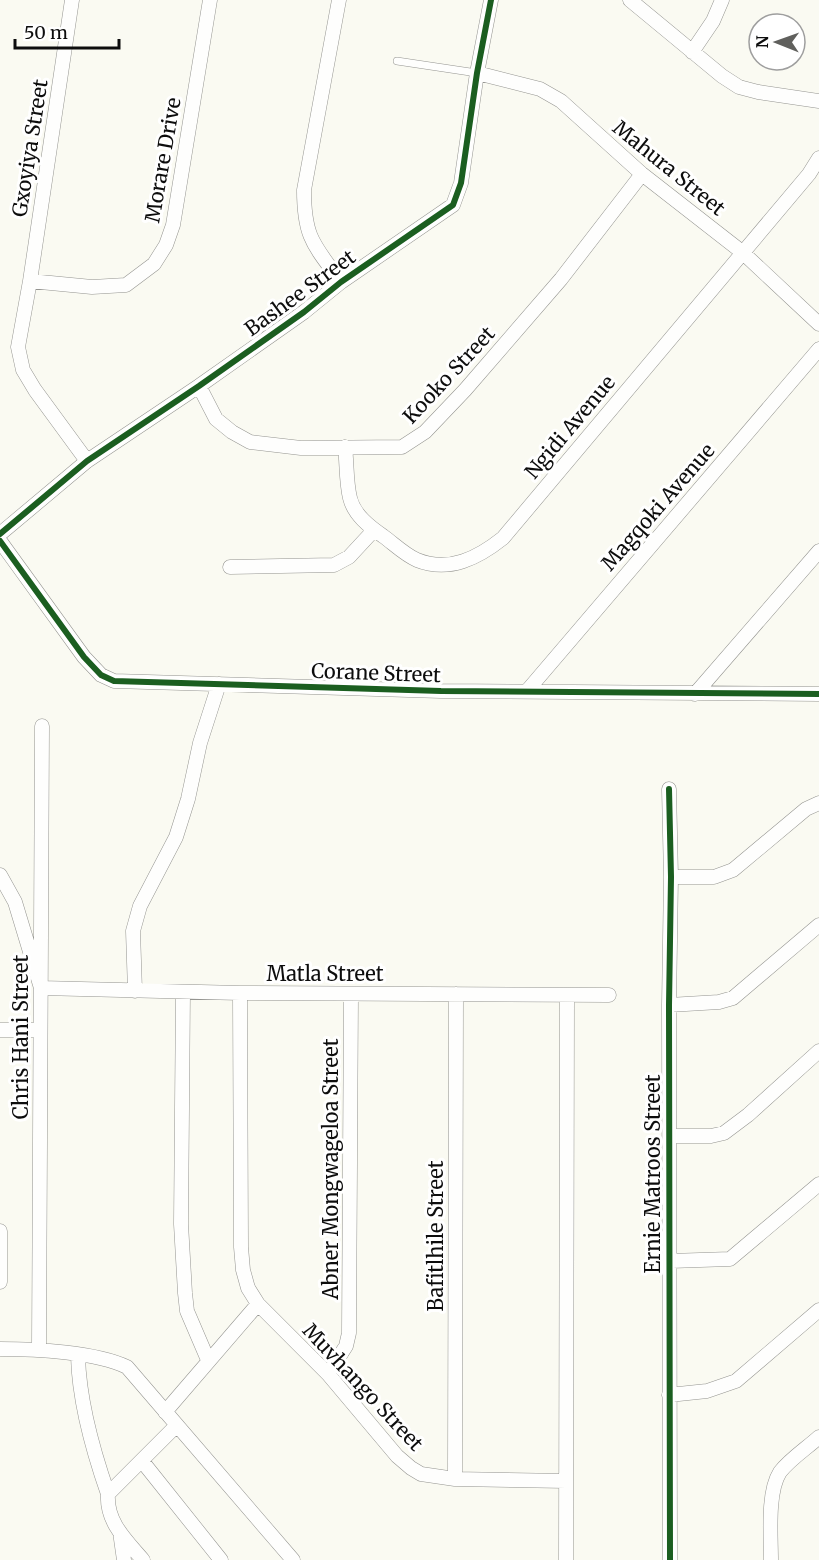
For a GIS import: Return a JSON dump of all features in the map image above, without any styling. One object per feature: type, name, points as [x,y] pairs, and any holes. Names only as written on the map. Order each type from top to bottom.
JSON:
[{"type":"street","name":"Gxoyiya Street","points":[[72,0],[18,347],[23,370],[34,390],[87,461]]},
{"type":"street","name":"Morare Drive","points":[[30,281],[92,287],[126,285],[154,264],[166,246],[172,225],[210,0]]},
{"type":"street","points":[[339,0],[304,190],[304,202],[307,230],[312,242],[341,282]]},
{"type":"street","name":"Bashee Street","points":[[0,534],[87,461],[199,386],[304,312],[341,282],[453,205],[461,183],[477,73],[491,0]]},
{"type":"street","points":[[630,0],[722,76],[739,87],[819,101]]},
{"type":"street","points":[[692,52],[713,21],[722,0]]},
{"type":"street","name":"Mahura Street","points":[[477,73],[524,84],[561,101],[642,174],[742,252],[819,324]]},
{"type":"street","name":"Ngidi Avenue","points":[[345,447],[350,499],[360,517],[374,530],[416,560],[437,565],[472,559],[487,551],[502,538],[809,174],[819,158]]},
{"type":"street","name":"Kooko Street","points":[[199,386],[216,419],[232,432],[250,442],[301,448],[402,447],[425,432],[465,390],[561,279],[642,174]]},
{"type":"street","name":"Magqoki Avenue","points":[[527,691],[819,349]]},
{"type":"street","points":[[230,567],[334,565],[350,557],[374,530]]},
{"type":"street","name":"Corane Street","points":[[0,541],[84,657],[102,675],[114,681],[441,691],[819,694]]},
{"type":"street","points":[[695,694],[819,551]]},
{"type":"street","points":[[135,991],[133,931],[140,906],[176,837],[188,799],[200,743],[219,684]]},
{"type":"street","name":"Chris Hani Street","points":[[39,1349],[42,726]]},
{"type":"street","name":"Ernie Matroos Street","points":[[669,789],[671,878],[669,1005],[670,1560]]},
{"type":"street","points":[[671,878],[714,877],[733,870],[806,809],[819,803]]},
{"type":"street","points":[[0,875],[15,902],[41,988]]},
{"type":"street","points":[[0,902],[15,902]]},
{"type":"street","points":[[669,1005],[719,1002],[733,998],[819,925]]},
{"type":"street","name":"Matla Street","points":[[41,988],[240,993],[609,995]]},
{"type":"street","points":[[183,992],[182,1224],[185,1293],[187,1311],[208,1360]]},
{"type":"street","name":"Muvhango Street","points":[[240,993],[241,1247],[243,1270],[248,1288],[258,1304],[328,1374],[397,1456],[420,1474],[455,1479],[566,1481]]},
{"type":"street","name":"Abner Mongwageloa Street","points":[[328,1374],[346,1346],[350,1333],[351,994]]},
{"type":"street","name":"Bafitlhile Street","points":[[455,1479],[456,994]]},
{"type":"street","points":[[566,1560],[567,995]]},
{"type":"street","points":[[0,1030],[40,1030]]},
{"type":"street","points":[[670,1136],[711,1136],[724,1133],[748,1115],[819,1051]]},
{"type":"street","points":[[670,1261],[730,1259],[819,1184]]},
{"type":"street","points":[[0,1230],[0,1282]]},
{"type":"street","points":[[165,1412],[258,1304]]},
{"type":"street","points":[[669,1395],[707,1391],[736,1381],[819,1310]]},
{"type":"street","points":[[0,1349],[39,1349],[115,1361],[127,1367],[293,1560]]},
{"type":"street","points":[[78,1356],[79,1384],[99,1470],[108,1494],[107,1505],[111,1520],[143,1560]]},
{"type":"street","points":[[108,1494],[176,1426]]},
{"type":"street","points":[[771,1560],[772,1508],[775,1486],[780,1472],[819,1437]]},
{"type":"street","points":[[142,1461],[221,1560]]},
{"type":"street","points":[[120,1532],[124,1560]]},
{"type":"lane","points":[[397,60],[477,73]]},
{"type":"cycle path","points":[[0,534],[87,461],[199,386],[304,312],[341,282],[453,205],[461,183],[477,73],[491,0]]},
{"type":"cycle path","points":[[0,541],[84,657],[101,675],[114,681],[441,691],[819,694]]},
{"type":"cycle path","points":[[669,789],[671,877],[669,1005],[670,1560]]}]
